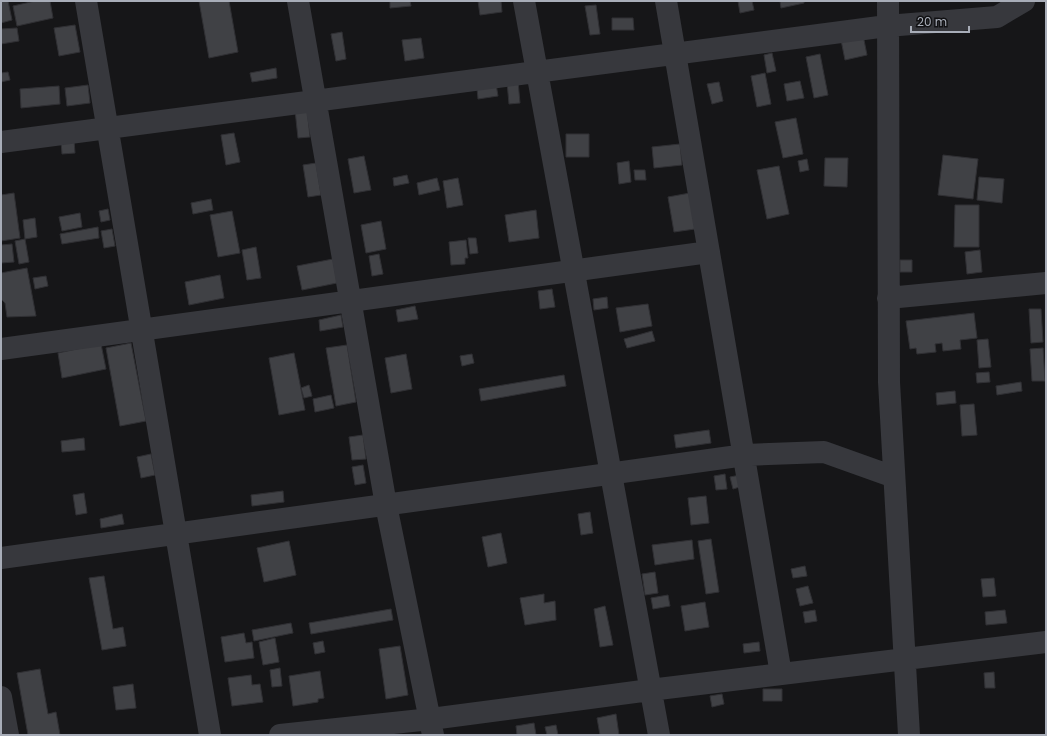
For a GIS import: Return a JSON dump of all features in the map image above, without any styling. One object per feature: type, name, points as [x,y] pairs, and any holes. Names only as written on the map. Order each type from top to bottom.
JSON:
[{"type":"street","points":[[86,1],[210,735]]},
{"type":"street","points":[[298,1],[386,505],[432,727]]},
{"type":"street","points":[[524,1],[659,735]]},
{"type":"street","points":[[666,1],[781,674]]},
{"type":"street","points":[[888,1],[889,382],[909,735]]},
{"type":"street","points":[[1,142],[887,26],[998,17],[1024,1]]},
{"type":"street","points":[[1,349],[709,252]]},
{"type":"street","points":[[888,298],[1046,283]]},
{"type":"street","points":[[1,558],[386,505],[610,472],[744,455],[824,452],[894,476]]},
{"type":"street","points":[[280,735],[432,727],[650,690],[1046,642]]},
{"type":"street","points":[[1,697],[8,735]]},
{"type":"building","points":[[1,1],[8,1],[12,20],[1,23]]},
{"type":"building","points":[[35,1],[50,1],[53,18],[17,26],[13,6]]},
{"type":"building","points":[[199,1],[229,1],[238,52],[209,58]]},
{"type":"building","points":[[390,1],[410,1],[411,6],[390,8]]},
{"type":"building","points":[[478,1],[501,1],[502,12],[480,15]]},
{"type":"building","points":[[738,1],[752,1],[754,10],[740,13]]},
{"type":"building","points":[[780,1],[804,1],[804,3],[781,8]]},
{"type":"building","points":[[596,5],[600,34],[590,35],[585,6]]},
{"type":"building","points":[[612,18],[633,18],[634,30],[612,30]]},
{"type":"building","points":[[75,25],[80,52],[59,56],[54,28]]},
{"type":"building","points":[[17,28],[19,41],[1,44],[1,29]]},
{"type":"building","points":[[342,32],[346,59],[336,61],[331,34]]},
{"type":"building","points":[[863,35],[867,55],[845,60],[841,40]]},
{"type":"building","points":[[421,38],[424,58],[405,61],[402,40]]},
{"type":"building","points":[[772,53],[776,71],[767,73],[764,55]]},
{"type":"building","points":[[820,54],[828,95],[814,98],[806,57]]},
{"type":"building","points":[[276,68],[277,78],[252,82],[250,73]]},
{"type":"building","points":[[8,72],[10,80],[1,82],[1,73]]},
{"type":"building","points":[[765,73],[771,104],[757,107],[751,76]]},
{"type":"building","points":[[518,81],[520,103],[509,104],[507,82]]},
{"type":"building","points":[[800,81],[804,98],[787,101],[784,84]]},
{"type":"building","points":[[719,82],[723,101],[712,104],[707,84]]},
{"type":"building","points":[[496,84],[498,96],[478,99],[477,88]]},
{"type":"building","points":[[88,85],[90,103],[67,106],[65,88]]},
{"type":"building","points":[[59,86],[60,104],[21,108],[20,89]]},
{"type":"building","points":[[307,109],[310,137],[298,138],[295,110]]},
{"type":"building","points":[[796,118],[803,154],[783,158],[775,122]]},
{"type":"building","points":[[234,133],[240,162],[226,165],[221,135]]},
{"type":"building","points":[[566,134],[589,134],[589,157],[566,157]]},
{"type":"building","points":[[74,140],[75,153],[62,154],[61,141]]},
{"type":"building","points":[[680,144],[682,165],[654,168],[652,147]]},
{"type":"building","points":[[943,155],[978,159],[973,199],[938,195]]},
{"type":"building","points":[[364,156],[371,190],[354,193],[348,159]]},
{"type":"building","points":[[825,158],[848,158],[847,187],[824,186]]},
{"type":"building","points":[[807,159],[809,170],[800,172],[798,161]]},
{"type":"building","points":[[629,161],[631,182],[619,184],[617,163]]},
{"type":"building","points":[[316,163],[321,195],[308,197],[303,165]]},
{"type":"building","points":[[779,166],[789,214],[767,219],[757,170]]},
{"type":"building","points":[[634,170],[645,170],[646,180],[635,180]]},
{"type":"building","points":[[407,175],[409,183],[394,186],[393,178]]},
{"type":"building","points":[[979,177],[1004,179],[1002,203],[977,200]]},
{"type":"building","points":[[437,178],[440,190],[419,195],[417,183]]},
{"type":"building","points":[[458,178],[463,205],[447,208],[443,181]]},
{"type":"building","points":[[14,193],[20,238],[1,241],[1,195]]},
{"type":"building","points":[[690,193],[695,229],[674,232],[668,197]]},
{"type":"building","points":[[211,199],[213,210],[193,214],[191,203]]},
{"type":"building","points":[[955,205],[979,205],[979,247],[954,247]]},
{"type":"building","points":[[108,209],[110,220],[101,222],[99,211]]},
{"type":"building","points":[[536,210],[539,238],[509,242],[505,215]]},
{"type":"building","points":[[232,211],[240,253],[218,257],[210,215]]},
{"type":"building","points":[[80,213],[82,227],[62,231],[59,217]]},
{"type":"building","points":[[35,218],[37,237],[25,239],[23,220]]},
{"type":"building","points":[[381,221],[386,249],[366,253],[361,225]]},
{"type":"building","points":[[98,227],[99,238],[62,244],[60,234]]},
{"type":"building","points":[[112,229],[115,246],[104,248],[101,231]]},
{"type":"building","points":[[468,238],[476,238],[478,253],[470,254]]},
{"type":"building","points":[[25,239],[29,262],[19,264],[15,241]]},
{"type":"building","points":[[466,240],[468,258],[465,258],[465,264],[451,265],[449,242]]},
{"type":"building","points":[[12,244],[14,262],[1,263],[1,245]]},
{"type":"building","points":[[256,247],[261,278],[247,280],[242,250]]},
{"type":"building","points":[[980,250],[982,272],[967,274],[965,252]]},
{"type":"building","points":[[379,254],[383,274],[372,276],[369,256]]},
{"type":"building","points":[[333,259],[337,283],[302,290],[297,266]]},
{"type":"building","points":[[900,260],[912,260],[912,272],[900,272]]},
{"type":"building","points":[[27,268],[36,316],[7,317],[5,303],[1,299],[1,273]]},
{"type":"building","points":[[220,275],[224,298],[189,305],[185,282]]},
{"type":"building","points":[[46,276],[48,286],[35,289],[33,278]]},
{"type":"building","points":[[552,289],[555,307],[540,309],[538,291]]},
{"type":"building","points":[[607,297],[608,308],[594,310],[593,299]]},
{"type":"building","points":[[648,304],[652,326],[620,332],[616,308]]},
{"type":"building","points":[[415,306],[418,319],[398,322],[396,310]]},
{"type":"building","points":[[1029,309],[1041,309],[1043,342],[1031,343]]},
{"type":"building","points":[[974,313],[977,338],[960,340],[961,349],[943,351],[942,343],[935,344],[936,352],[917,354],[916,348],[910,349],[906,321]]},
{"type":"building","points":[[341,315],[343,327],[320,331],[319,320]]},
{"type":"building","points":[[652,331],[655,341],[627,348],[624,339]]},
{"type":"building","points":[[988,339],[991,367],[979,368],[977,340]]},
{"type":"building","points":[[131,343],[146,421],[120,426],[106,348]]},
{"type":"building","points":[[101,344],[106,369],[62,378],[58,353]]},
{"type":"building","points":[[347,345],[356,402],[336,406],[326,348]]},
{"type":"building","points":[[1043,348],[1045,381],[1032,381],[1030,349]]},
{"type":"building","points":[[294,353],[305,410],[279,415],[269,358]]},
{"type":"building","points":[[406,354],[412,389],[391,393],[385,358]]},
{"type":"building","points":[[472,354],[474,363],[462,366],[460,356]]},
{"type":"building","points":[[989,372],[990,382],[977,383],[976,373]]},
{"type":"building","points":[[564,375],[566,386],[481,401],[479,389]]},
{"type":"building","points":[[1021,382],[1022,391],[997,395],[996,386]]},
{"type":"building","points":[[309,385],[312,396],[304,398],[301,388]]},
{"type":"building","points":[[955,391],[956,403],[937,405],[936,393]]},
{"type":"building","points":[[331,395],[334,408],[315,412],[313,399]]},
{"type":"building","points":[[974,404],[977,435],[962,436],[960,405]]},
{"type":"building","points":[[709,430],[711,443],[676,448],[674,435]]},
{"type":"building","points":[[363,435],[366,459],[352,460],[349,437]]},
{"type":"building","points":[[84,438],[85,450],[62,452],[61,441]]},
{"type":"building","points":[[151,454],[155,475],[141,478],[137,457]]},
{"type":"building","points":[[363,465],[366,483],[355,485],[352,467]]},
{"type":"building","points":[[725,474],[727,489],[716,490],[714,476]]},
{"type":"building","points":[[740,475],[743,486],[733,489],[730,477]]},
{"type":"building","points":[[283,491],[284,502],[252,506],[251,495]]},
{"type":"building","points":[[84,493],[87,513],[76,515],[73,495]]},
{"type":"building","points":[[706,496],[709,523],[691,525],[688,498]]},
{"type":"building","points":[[590,512],[593,533],[581,535],[578,514]]},
{"type":"building","points":[[122,514],[124,524],[101,528],[100,519]]},
{"type":"building","points":[[501,533],[507,563],[488,567],[482,537]]},
{"type":"building","points":[[711,539],[719,592],[706,594],[698,541]]},
{"type":"building","points":[[692,540],[694,559],[655,565],[652,545]]},
{"type":"building","points":[[289,541],[296,575],[264,582],[257,548]]},
{"type":"building","points":[[805,566],[807,576],[793,578],[791,569]]},
{"type":"building","points":[[655,572],[658,593],[645,595],[642,574]]},
{"type":"building","points":[[104,576],[113,629],[123,627],[126,646],[102,650],[89,578]]},
{"type":"building","points":[[994,578],[996,596],[983,597],[981,579]]},
{"type":"building","points":[[808,586],[813,603],[800,606],[796,589]]},
{"type":"building","points":[[544,594],[544,603],[555,601],[556,620],[525,625],[520,598]]},
{"type":"building","points":[[668,595],[670,606],[653,609],[651,598]]},
{"type":"building","points":[[705,602],[709,627],[685,631],[681,606]]},
{"type":"building","points":[[605,606],[613,645],[600,647],[594,609]]},
{"type":"building","points":[[391,609],[393,620],[311,634],[309,623]]},
{"type":"building","points":[[815,610],[817,621],[805,623],[803,612]]},
{"type":"building","points":[[1005,610],[1007,623],[986,625],[985,612]]},
{"type":"building","points":[[291,623],[293,633],[254,641],[252,630]]},
{"type":"building","points":[[244,633],[246,643],[252,642],[254,658],[225,662],[221,637]]},
{"type":"building","points":[[275,638],[279,662],[263,665],[259,642]]},
{"type":"building","points":[[323,641],[325,652],[315,654],[313,643]]},
{"type":"building","points":[[759,642],[760,651],[744,653],[743,644]]},
{"type":"building","points":[[400,646],[408,695],[386,699],[379,649]]},
{"type":"building","points":[[280,668],[282,686],[272,687],[270,670]]},
{"type":"building","points":[[40,669],[48,714],[56,712],[60,735],[28,735],[17,673]]},
{"type":"building","points":[[320,671],[324,698],[318,699],[318,702],[293,706],[289,676]]},
{"type":"building","points":[[994,672],[995,688],[985,688],[984,673]]},
{"type":"building","points":[[251,675],[252,685],[260,684],[263,702],[232,706],[228,678]]},
{"type":"building","points":[[133,684],[136,708],[116,710],[113,687]]},
{"type":"building","points":[[763,689],[782,689],[782,701],[763,701]]},
{"type":"building","points":[[722,694],[724,704],[712,707],[710,696]]},
{"type":"building","points":[[616,714],[619,735],[600,735],[597,718]]},
{"type":"building","points":[[534,723],[536,735],[517,735],[516,726]]},
{"type":"building","points":[[556,725],[558,735],[547,735],[545,727]]}]
